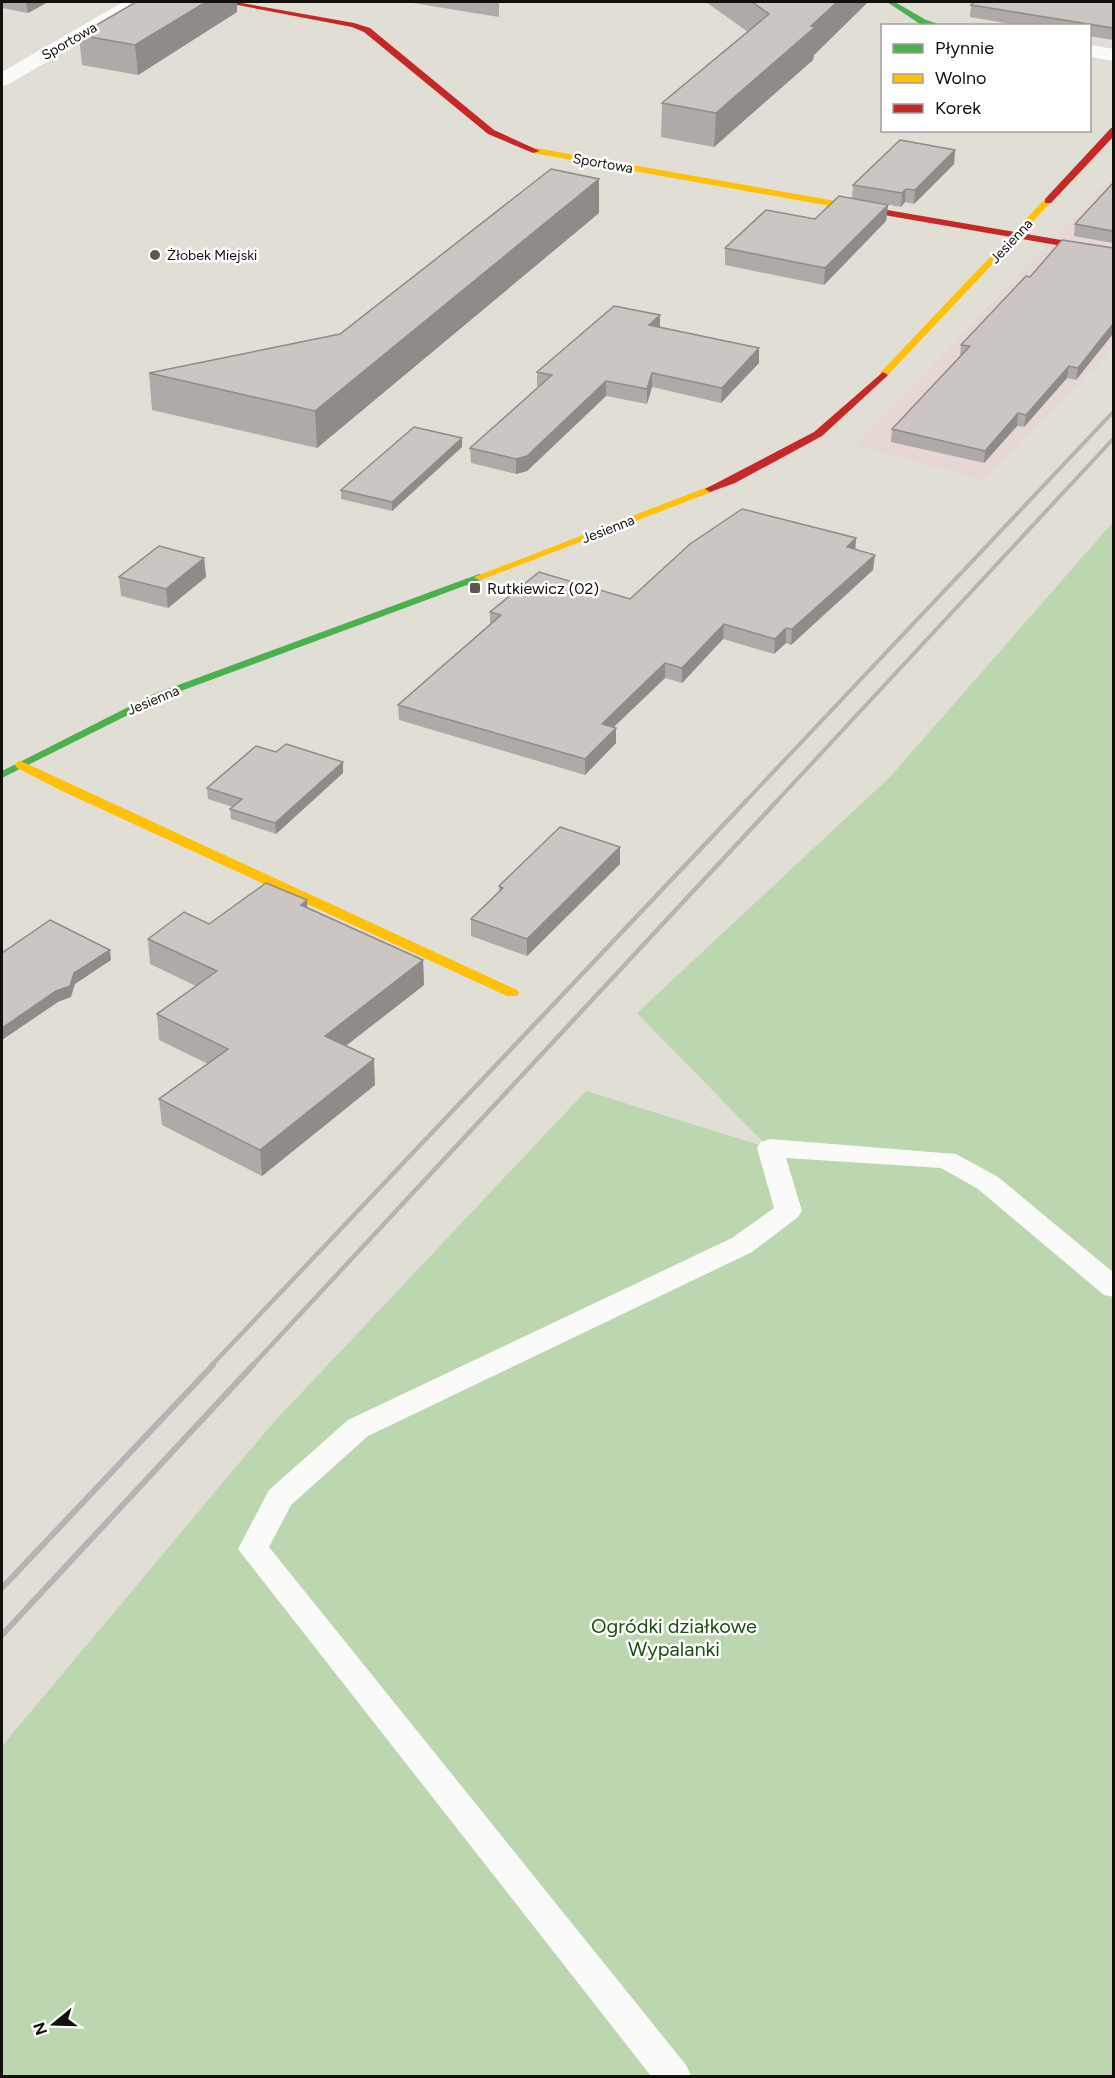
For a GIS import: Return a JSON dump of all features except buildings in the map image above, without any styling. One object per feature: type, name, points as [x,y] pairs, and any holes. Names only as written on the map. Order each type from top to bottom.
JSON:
[{"type":"street","name":"Sportowa","points":[[2,80],[136,2]]},
{"type":"street","name":"Sportowa","points":[[226,2],[354,25],[368,30],[491,132],[539,152],[849,208],[1019,234],[1113,252]]},
{"type":"street","points":[[890,2],[923,22],[932,24]]},
{"type":"street","points":[[1091,51],[1113,55]]},
{"type":"street","name":"Jesienna","points":[[2,775],[158,696],[731,481],[818,434],[896,364],[1113,130]]},
{"type":"street","points":[[21,765],[66,788],[512,993]]},
{"type":"lane","points":[[673,2076],[253,1549],[280,1498],[358,1428],[742,1245],[788,1211],[770,1148],[947,1160],[988,1183],[1113,1288]]},
{"type":"shaded area","points":[[1113,177],[1113,349],[984,480],[856,445]]},
{"type":"green space","name":"Ogródki działkowe Wypalanki","points":[[1113,522],[1113,2076],[2,2076],[2,1746],[272,1424],[586,1091],[769,1148],[637,1013],[890,777]]},
{"type":"railway","points":[[745,802],[1114,411]]},
{"type":"railway","points":[[776,802],[1114,438]]},
{"type":"railway","points":[[211,1366],[746,801]]},
{"type":"railway","points":[[252,1366],[777,801]]},
{"type":"railway","points":[[2,1588],[213,1365]]},
{"type":"railway","points":[[2,1635],[253,1365]]},
{"type":"traffic: fast","points":[[890,2],[923,22],[932,24]]},
{"type":"traffic: fast","points":[[2,775],[158,696],[479,577]]},
{"type":"traffic: slow","points":[[536,151],[864,209]]},
{"type":"traffic: slow","points":[[883,375],[1048,201]]},
{"type":"traffic: slow","points":[[479,577],[710,489]]},
{"type":"traffic: slow","points":[[21,765],[66,788],[512,993]]},
{"type":"traffic: jam","points":[[226,2],[354,25],[367,30],[491,132],[536,151]]},
{"type":"traffic: jam","points":[[1048,201],[1114,130]]},
{"type":"traffic: jam","points":[[864,209],[1114,252]]},
{"type":"traffic: jam","points":[[710,489],[731,481],[818,434],[883,375]]},
{"type":"place","name":"Żłobek Miejski","points":[[155,255]]},
{"type":"place","name":"Rutkiewicz (02)","points":[[475,588]]}]
